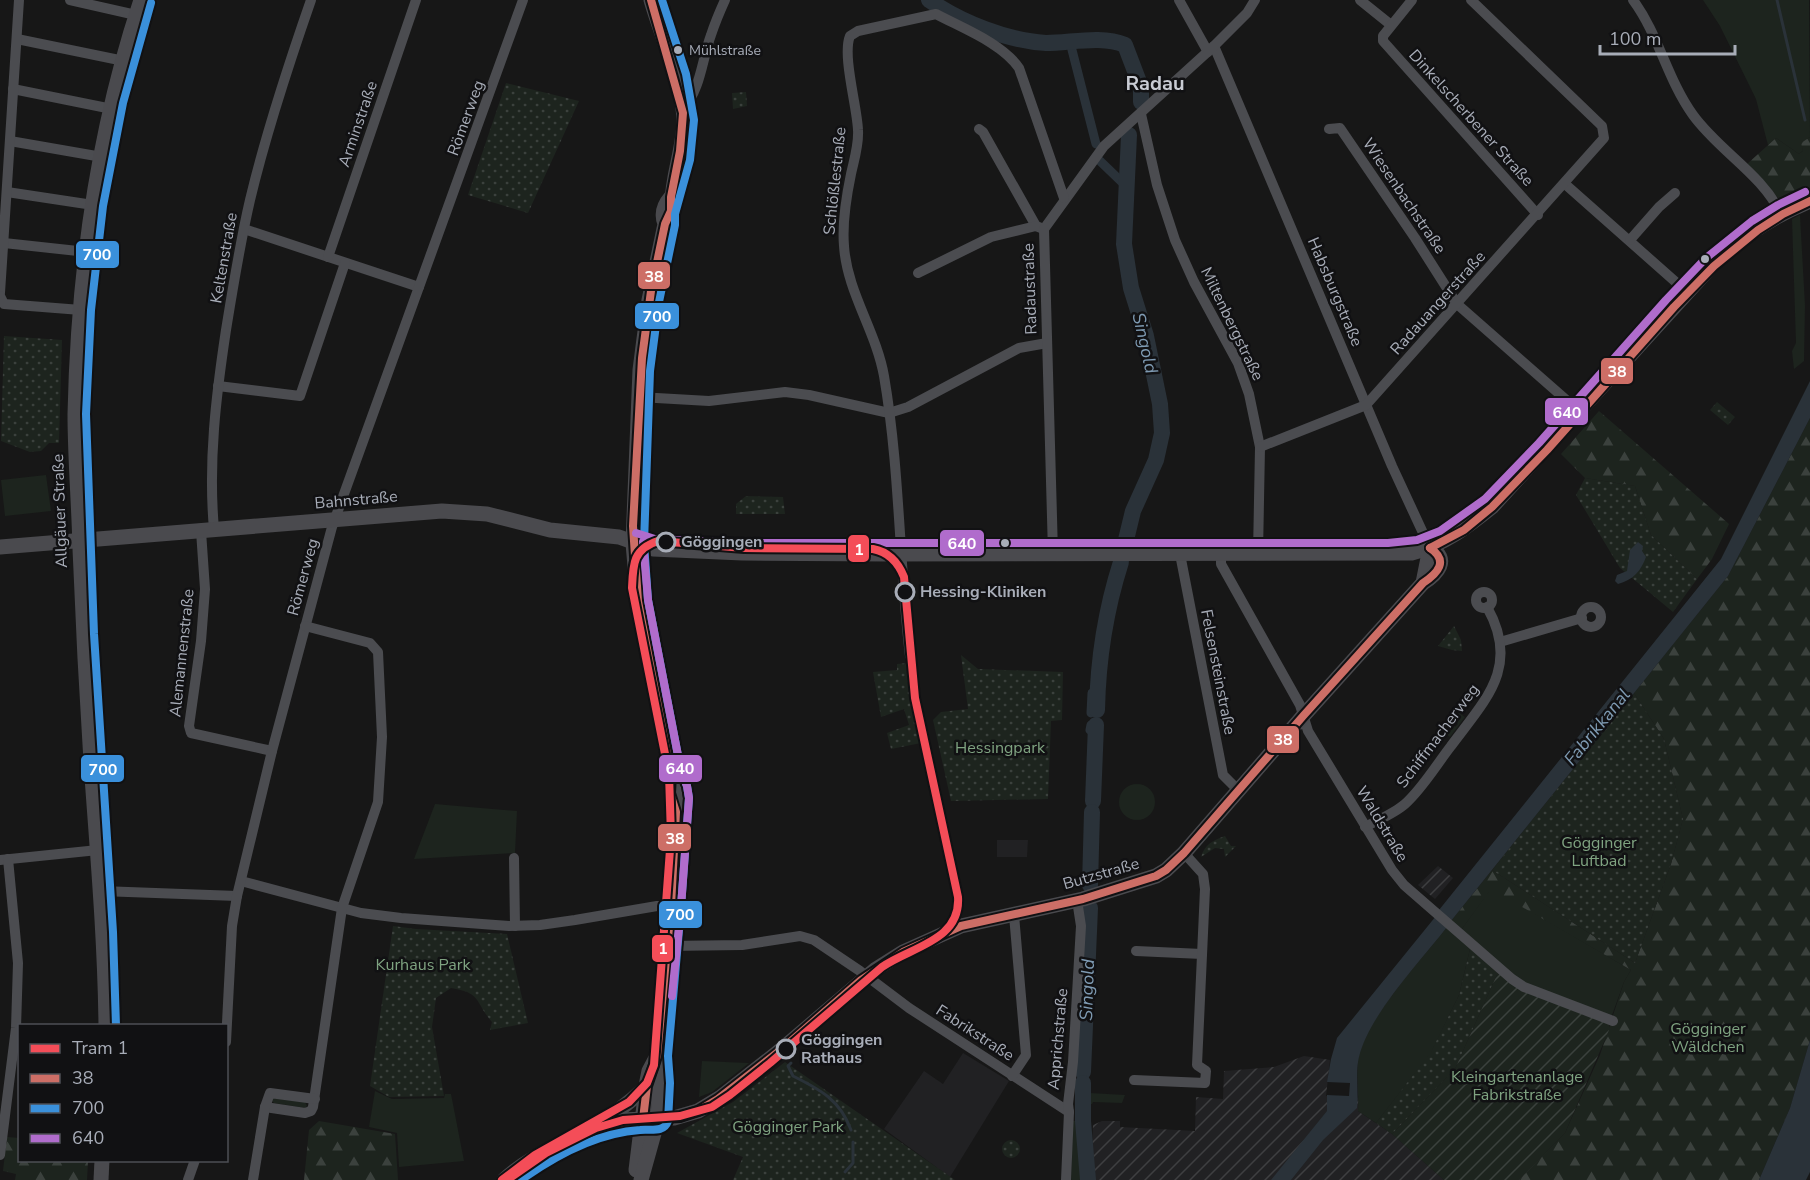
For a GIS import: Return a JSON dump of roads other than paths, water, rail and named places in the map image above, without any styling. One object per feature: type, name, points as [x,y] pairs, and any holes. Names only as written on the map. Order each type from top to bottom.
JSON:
[{"type":"street","points":[[19,0],[0,295],[4,304],[81,310]]},
{"type":"street","points":[[70,0],[136,15]]},
{"type":"street","name":"Allgäuer Straße","points":[[106,1024],[101,891],[85,661],[75,416],[81,310],[93,205],[112,109],[141,0]]},
{"type":"street","name":"Keltenstraße","points":[[207,530],[218,386],[244,229],[267,136],[311,0]]},
{"type":"street","name":"Arminstraße","points":[[328,257],[416,0]]},
{"type":"street","name":"Römerweg","points":[[227,1024],[232,926],[237,896],[272,751],[335,519],[523,0]]},
{"type":"street","points":[[635,1180],[641,1135],[651,1113],[660,1083],[657,1056],[678,792],[677,784],[672,776],[638,600],[633,543],[639,397],[649,300],[665,224],[670,219],[673,205],[671,197],[680,151],[683,111],[651,0]]},
{"type":"street","points":[[683,111],[695,91],[711,33],[725,0]]},
{"type":"street","name":"Habsburgstraße","points":[[1179,0],[1211,49],[1410,508],[1430,548]]},
{"type":"street","name":"Radaustraße","points":[[1053,553],[1047,343],[1040,227],[1104,146],[1211,49],[1247,13],[1255,0]]},
{"type":"street","points":[[1360,0],[1391,25],[1412,0]]},
{"type":"street","name":"Radauangerstraße","points":[[1260,447],[1366,405],[1602,143],[1605,134],[1597,120],[1471,0]]},
{"type":"street","points":[[1633,0],[1653,34],[1672,81],[1692,113],[1706,132],[1771,196],[1781,214]]},
{"type":"street","name":"Schlößlestraße","points":[[909,656],[902,554],[883,373],[876,344],[852,281],[844,249],[846,201],[858,136],[847,44],[850,36],[854,32],[936,14],[1002,50],[1019,68],[1064,198]]},
{"type":"street","name":"Dinkelscherbener Straße","points":[[1391,25],[1383,36],[1383,40],[1538,215]]},
{"type":"street","points":[[17,39],[124,61]]},
{"type":"street","points":[[13,89],[112,109]]},
{"type":"street","name":"Miltenbergstraße","points":[[1140,115],[1165,212],[1188,269],[1241,371],[1252,406],[1260,447],[1258,554]]},
{"type":"street","name":"Wiesenbachstraße","points":[[1329,129],[1340,128],[1415,237],[1457,304],[1580,412]]},
{"type":"street","points":[[918,273],[991,237],[1040,227],[983,132],[979,129]]},
{"type":"street","points":[[10,141],[102,157]]},
{"type":"street","points":[[1565,184],[1687,292]]},
{"type":"street","points":[[7,192],[93,205]]},
{"type":"street","points":[[1630,240],[1659,207],[1675,193]]},
{"type":"street","name":"Bahnstraße","points":[[0,546],[442,511],[487,514],[550,530],[619,537],[653,549],[713,552],[1388,555],[1412,553],[1430,548],[1464,530],[1492,507],[1687,292],[1730,248],[1781,214],[1810,201]]},
{"type":"street","points":[[244,229],[419,287]]},
{"type":"street","points":[[4,243],[87,252]]},
{"type":"street","points":[[218,386],[300,396],[345,263]]},
{"type":"street","points":[[639,397],[709,401],[785,392],[809,395],[889,413],[908,407],[1019,348],[1047,343]]},
{"type":"street","name":"Alemannenstraße","points":[[207,530],[201,641],[189,726],[191,733],[272,751]]},
{"type":"street","name":"Butzstraße","points":[[651,1113],[680,1117],[698,1111],[783,1049],[867,976],[903,952],[945,932],[961,926],[1085,898],[1156,876],[1166,870],[1184,853],[1423,583],[1430,548]]},
{"type":"street","name":"Felsensteinstraße","points":[[1180,554],[1223,774],[1238,790]]},
{"type":"street","name":"Waldstraße","points":[[1221,554],[1221,564],[1300,705],[1308,731],[1397,878],[1524,987],[1613,1021]]},
{"type":"street","name":"Schiffmacherweg","points":[[1365,827],[1405,804],[1480,709],[1491,691],[1498,673],[1500,642],[1494,620],[1487,607]]},
{"type":"street","points":[[1500,642],[1582,618]]},
{"type":"street","points":[[253,1180],[266,1107],[305,1113],[311,1111],[315,1099],[342,908],[378,802],[382,737],[378,652],[370,643],[305,626]]},
{"type":"street","points":[[0,1155],[16,1027],[18,963],[4,859],[98,850]]},
{"type":"street","points":[[1134,1080],[1205,1083],[1206,1071],[1197,1065],[1204,881],[1199,868],[1184,853]]},
{"type":"street","points":[[514,858],[515,926]]},
{"type":"street","points":[[241,882],[342,908],[401,918],[515,926],[670,906]]},
{"type":"street","points":[[101,891],[237,896]]},
{"type":"street","name":"Apprichstraße","points":[[1066,1180],[1068,1104],[1074,1062],[1081,926],[1085,898]]},
{"type":"street","points":[[1012,1076],[1026,1055],[1014,915]]},
{"type":"street","name":"Fabrikstraße","points":[[666,946],[742,945],[806,937],[814,940],[867,976],[897,1000],[1069,1112]]},
{"type":"street","points":[[1136,951],[1202,954]]},
{"type":"street","points":[[641,1180],[651,1113],[645,1088],[649,1071],[657,1056]]},
{"type":"street","points":[[504,1180],[537,1157],[593,1127],[626,1106],[645,1088]]},
{"type":"street","points":[[626,1106],[651,1113]]},
{"type":"street","points":[[593,1127],[651,1113]]},
{"type":"street","points":[[101,1180],[102,1162]]},
{"type":"street","points":[[188,1180],[195,1162]]},
{"type":"water","name":"Fabrikkanal","points":[[1810,381],[1810,418],[1728,576],[1451,921],[1439,910],[1721,559]]},
{"type":"water","points":[[1638,542],[1643,546],[1642,551],[1646,557],[1644,562],[1632,577],[1618,584],[1615,581],[1617,575],[1627,571],[1630,550]]},
{"type":"water","points":[[1436,916],[1447,927],[1384,1007],[1365,1041],[1358,1063],[1357,1108],[1323,1140],[1291,1180],[1271,1180],[1327,1111],[1327,1095],[1349,1096],[1350,1083],[1327,1082],[1337,1038]]},
{"type":"water","points":[[1810,1040],[1810,1172],[1806,1180],[1759,1180],[1790,1108]]},
{"type":"waterway","name":"Singold","points":[[929,0],[970,23],[1016,39],[1046,43],[1106,40],[1125,45],[1141,87],[1141,102]]},
{"type":"waterway","points":[[1777,0],[1805,120]]},
{"type":"waterway","points":[[1070,42],[1096,144]]},
{"type":"waterway","name":"Singold","points":[[1125,544],[1133,511],[1156,460],[1162,433],[1160,404],[1146,336],[1131,288],[1124,244],[1129,135]]},
{"type":"waterway","points":[[1100,161],[1127,187]]},
{"type":"waterway","name":"Singold","points":[[1097,710],[1103,635],[1121,562]]},
{"type":"waterway","points":[[1091,713],[1092,693],[1097,691]]},
{"type":"waterway","points":[[1091,725],[1090,730],[1096,734]]},
{"type":"waterway","name":"Singold","points":[[1093,801],[1096,725]]},
{"type":"waterway","name":"Singold","points":[[1090,885],[1092,812]]},
{"type":"waterway","name":"Singold","points":[[1083,1072],[1090,908]]},
{"type":"waterway","points":[[791,1063],[788,1066],[793,1076],[812,1086],[835,1103],[851,1130]]},
{"type":"waterway","name":"Singold","points":[[1083,1083],[1083,1121],[1088,1180]]},
{"type":"waterway","points":[[845,1172],[853,1163],[853,1142]]},
{"type":"tram line","name":"1","points":[[502,1180],[535,1155],[629,1102],[647,1083],[654,1065],[671,836],[669,774],[632,588],[634,565],[639,553],[658,541],[744,548],[873,549],[888,555],[896,562],[904,577],[915,698],[958,897],[957,912],[951,924],[932,941],[882,967],[770,1063],[712,1107],[680,1116],[623,1120],[596,1128],[546,1153],[507,1180]]},
{"type":"place","name":"Mühlstraße","points":[[678,50]]},
{"type":"place","name":"Göggingen","points":[[666,542]]},
{"type":"place","name":"Hessing-Kliniken","points":[[905,592]]},
{"type":"place","name":"Göggingen Rathaus","points":[[786,1049]]},
{"type":"district","name":"Radau","points":[[1155,83]]},
{"type":"park label","name":"Hessingpark","points":[[1000,748]]},
{"type":"park label","name":"Gögginger Luftbad","points":[[1599,852]]},
{"type":"park label","name":"Kurhaus Park","points":[[423,965]]},
{"type":"park label","name":"Gögginger Wäldchen","points":[[1708,1038]]},
{"type":"park label","name":"Kleingartenanlage Fabrikstraße","points":[[1517,1086]]},
{"type":"park label","name":"Gögginger Park","points":[[788,1127]]}]
